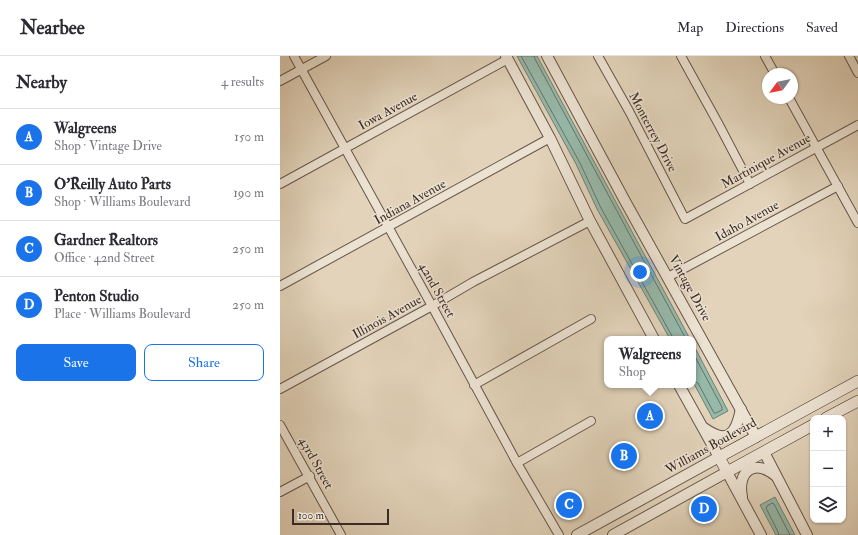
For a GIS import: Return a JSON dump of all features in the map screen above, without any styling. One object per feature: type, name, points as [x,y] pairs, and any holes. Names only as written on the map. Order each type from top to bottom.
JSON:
[{"type":"main road","name":"Williams Boulevard","points":[[719,457],[858,381]]},
{"type":"main road","points":[[832,415],[856,402],[852,396],[858,388]]},
{"type":"main road","points":[[719,457],[727,472],[810,427]]},
{"type":"main road","name":"Vintage Drive","points":[[756,437],[764,452]]},
{"type":"street","name":"42nd Street","points":[[294,56],[517,463],[559,535]]},
{"type":"street","points":[[280,81],[326,56]]},
{"type":"street","name":"Vintage Drive","points":[[547,56],[756,437]]},
{"type":"street","name":"Monterrey Drive","points":[[598,56],[629,111],[685,219]]},
{"type":"street","points":[[681,56],[750,184]]},
{"type":"street","points":[[765,56],[772,68]]},
{"type":"street","points":[[849,56],[858,73]]},
{"type":"street","points":[[507,58],[550,138],[590,221],[652,336]]},
{"type":"street","name":"Iowa Avenue","points":[[280,184],[507,58]]},
{"type":"street","points":[[792,104],[858,223]]},
{"type":"street","name":"Martinique Avenue","points":[[685,219],[858,125]]},
{"type":"street","name":"Indiana Avenue","points":[[280,286],[550,138]]},
{"type":"street","name":"Idaho Avenue","points":[[668,278],[838,186]]},
{"type":"street","name":"Illinois Avenue","points":[[280,389],[473,282],[590,221]]},
{"type":"street","points":[[474,385],[591,319]]},
{"type":"street","points":[[681,388],[719,457]]},
{"type":"street","points":[[702,427],[719,436],[730,434],[735,430],[738,424],[740,409]]},
{"type":"street","points":[[517,463],[591,421]]},
{"type":"street","name":"43rd Street","points":[[280,425],[310,476],[341,535]]},
{"type":"street","name":"Vintage Drive","points":[[764,452],[807,535]]},
{"type":"street","name":"Williams Boulevard","points":[[577,535],[719,457]]},
{"type":"street","points":[[743,503],[740,488],[741,481],[748,471],[757,467],[763,468],[777,478]]},
{"type":"street","points":[[613,535],[727,472],[761,535]]},
{"type":"street","points":[[280,492],[310,476]]},
{"type":"water","points":[[517,56],[537,56],[688,336],[668,336],[597,209],[576,164]]},
{"type":"water","points":[[696,350],[728,411],[713,419],[696,388]]},
{"type":"water","points":[[775,497],[795,535],[776,535],[760,505]]},
{"type":"place","name":"Walgreens","points":[[650,416]]},
{"type":"place","name":"O'Reilly Auto Parts","points":[[624,456]]},
{"type":"place","name":"Gardner Realtors","points":[[569,505]]},
{"type":"place","name":"Penton Studio","points":[[704,509]]}]
